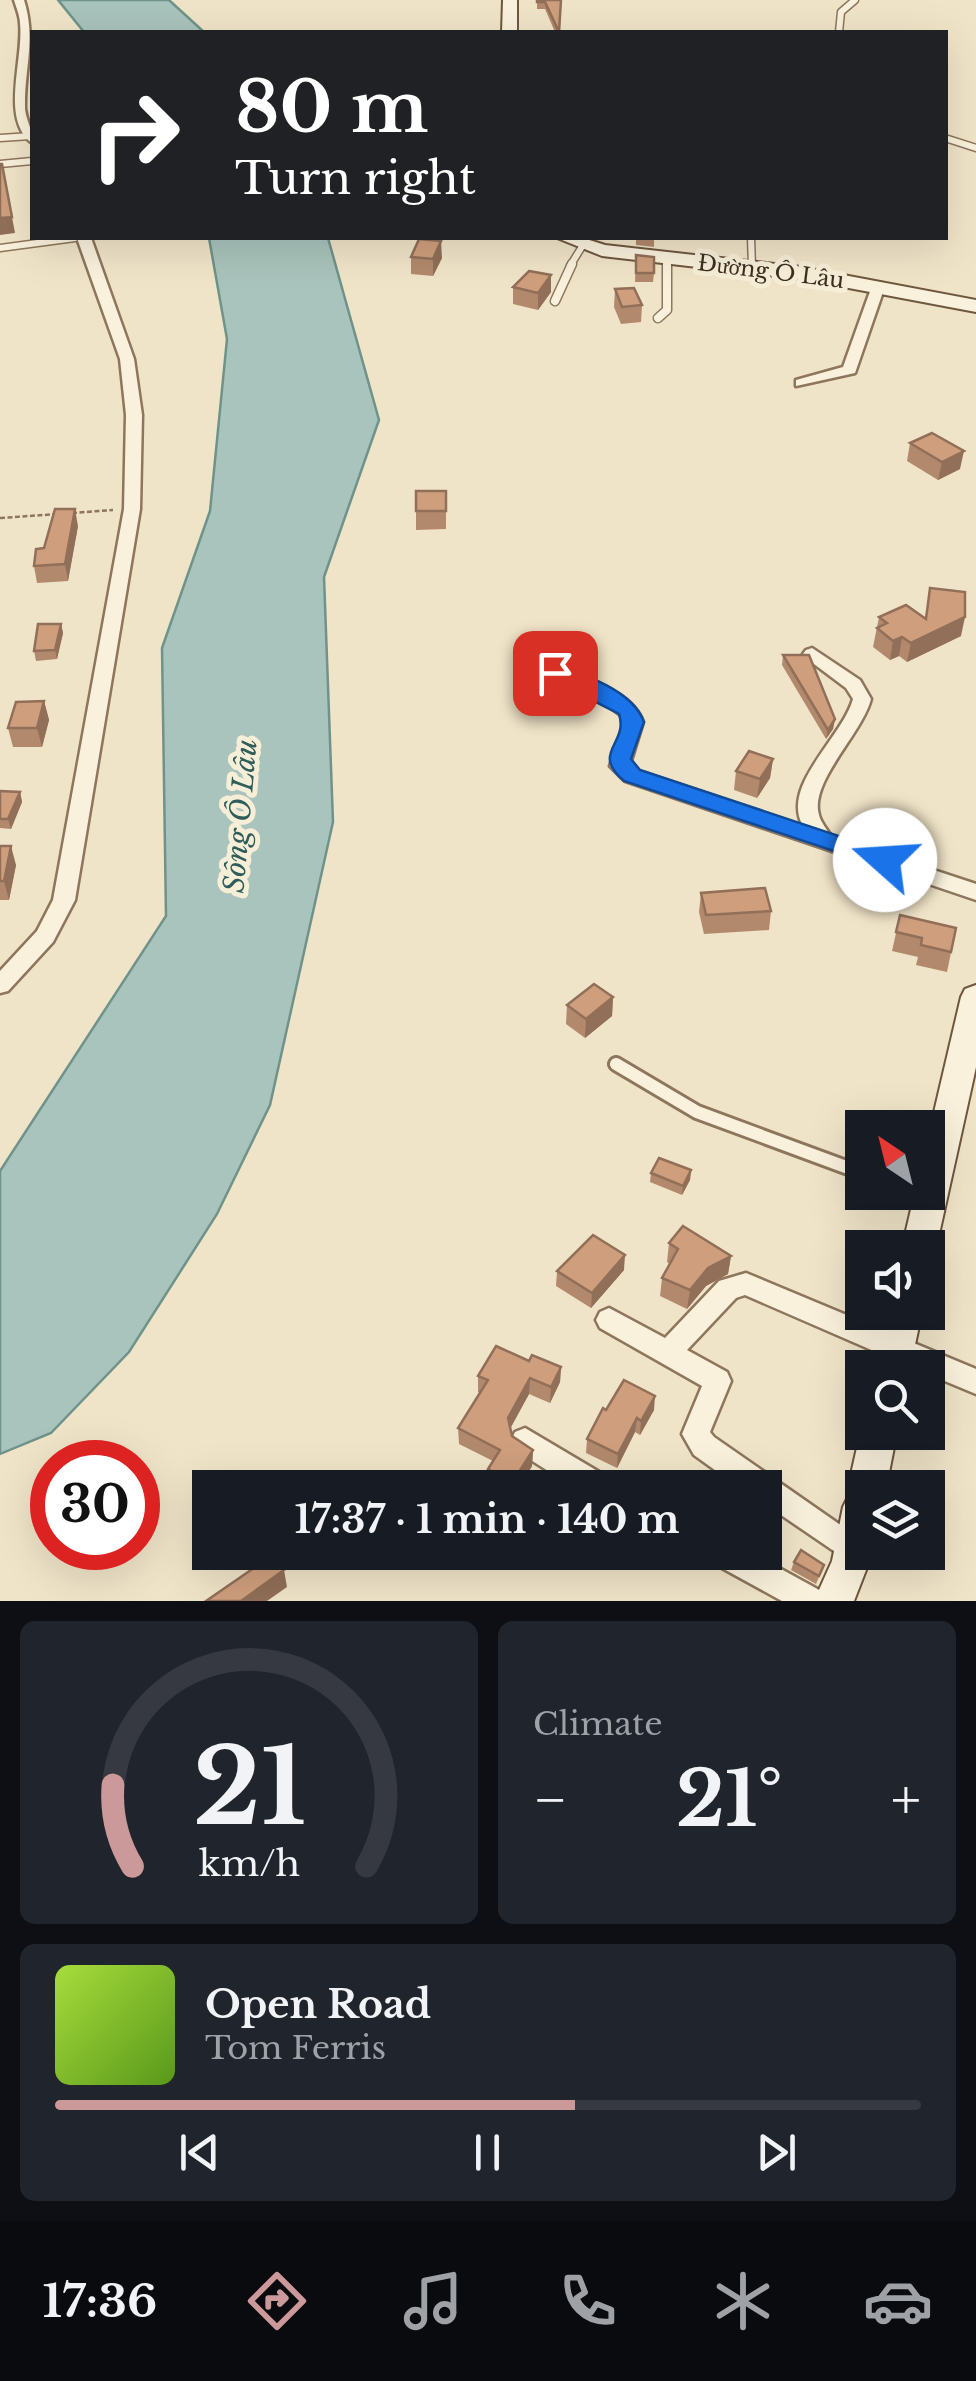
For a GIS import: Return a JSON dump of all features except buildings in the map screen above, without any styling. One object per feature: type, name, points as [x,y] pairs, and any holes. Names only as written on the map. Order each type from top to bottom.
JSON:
[{"type":"main road","points":[[510,0],[515,30]]},
{"type":"main road","name":"Đường Ô Lâu","points":[[575,241],[667,258],[878,286],[976,306]]},
{"type":"main road","points":[[945,1115],[976,998]]},
{"type":"main road","points":[[834,1601],[846,1570]]},
{"type":"street","points":[[19,0],[26,31],[18,114],[30,135]]},
{"type":"street","points":[[0,98],[18,96]]},
{"type":"street","points":[[0,984],[44,936],[64,900],[132,509],[134,415],[127,360],[85,240]]},
{"type":"street","points":[[801,383],[850,370],[878,286]]},
{"type":"street","points":[[812,654],[853,684],[862,699],[858,716],[824,762],[806,809],[808,823],[824,838]]},
{"type":"street","points":[[555,673],[617,701],[629,711],[633,722],[620,766],[632,776],[976,892]]},
{"type":"street","points":[[668,1352],[728,1289],[746,1284],[898,1342],[976,1382]]},
{"type":"street","points":[[609,1320],[718,1381],[696,1427],[698,1440],[739,1470]]},
{"type":"street","points":[[524,1441],[572,1470]]},
{"type":"street","points":[[782,1500],[845,1544]]},
{"type":"street","points":[[754,1570],[811,1601]]},
{"type":"lane","points":[[839,30],[842,12],[855,0]]},
{"type":"lane","points":[[0,138],[30,138]]},
{"type":"lane","points":[[948,139],[976,148]]},
{"type":"lane","points":[[0,164],[30,161]]},
{"type":"lane","points":[[0,248],[59,240]]},
{"type":"lane","points":[[750,240],[752,268]]},
{"type":"lane","points":[[555,301],[575,241]]},
{"type":"lane","points":[[658,318],[668,310],[667,258]]},
{"type":"lane","points":[[616,1064],[697,1112],[845,1167]]},
{"type":"path","points":[[0,518],[132,509]]},
{"type":"water","points":[[58,0],[169,0],[202,30],[82,30]]},
{"type":"water","name":"Sông Ô Lâu","points":[[209,240],[329,240],[379,420],[324,577],[333,822],[270,1105],[217,1214],[129,1352],[51,1433],[0,1454],[0,1171],[166,916],[162,648],[210,511],[227,339]]},
{"type":"route","points":[[555,673],[617,701],[629,711],[633,722],[620,766],[632,776],[885,860]]}]
